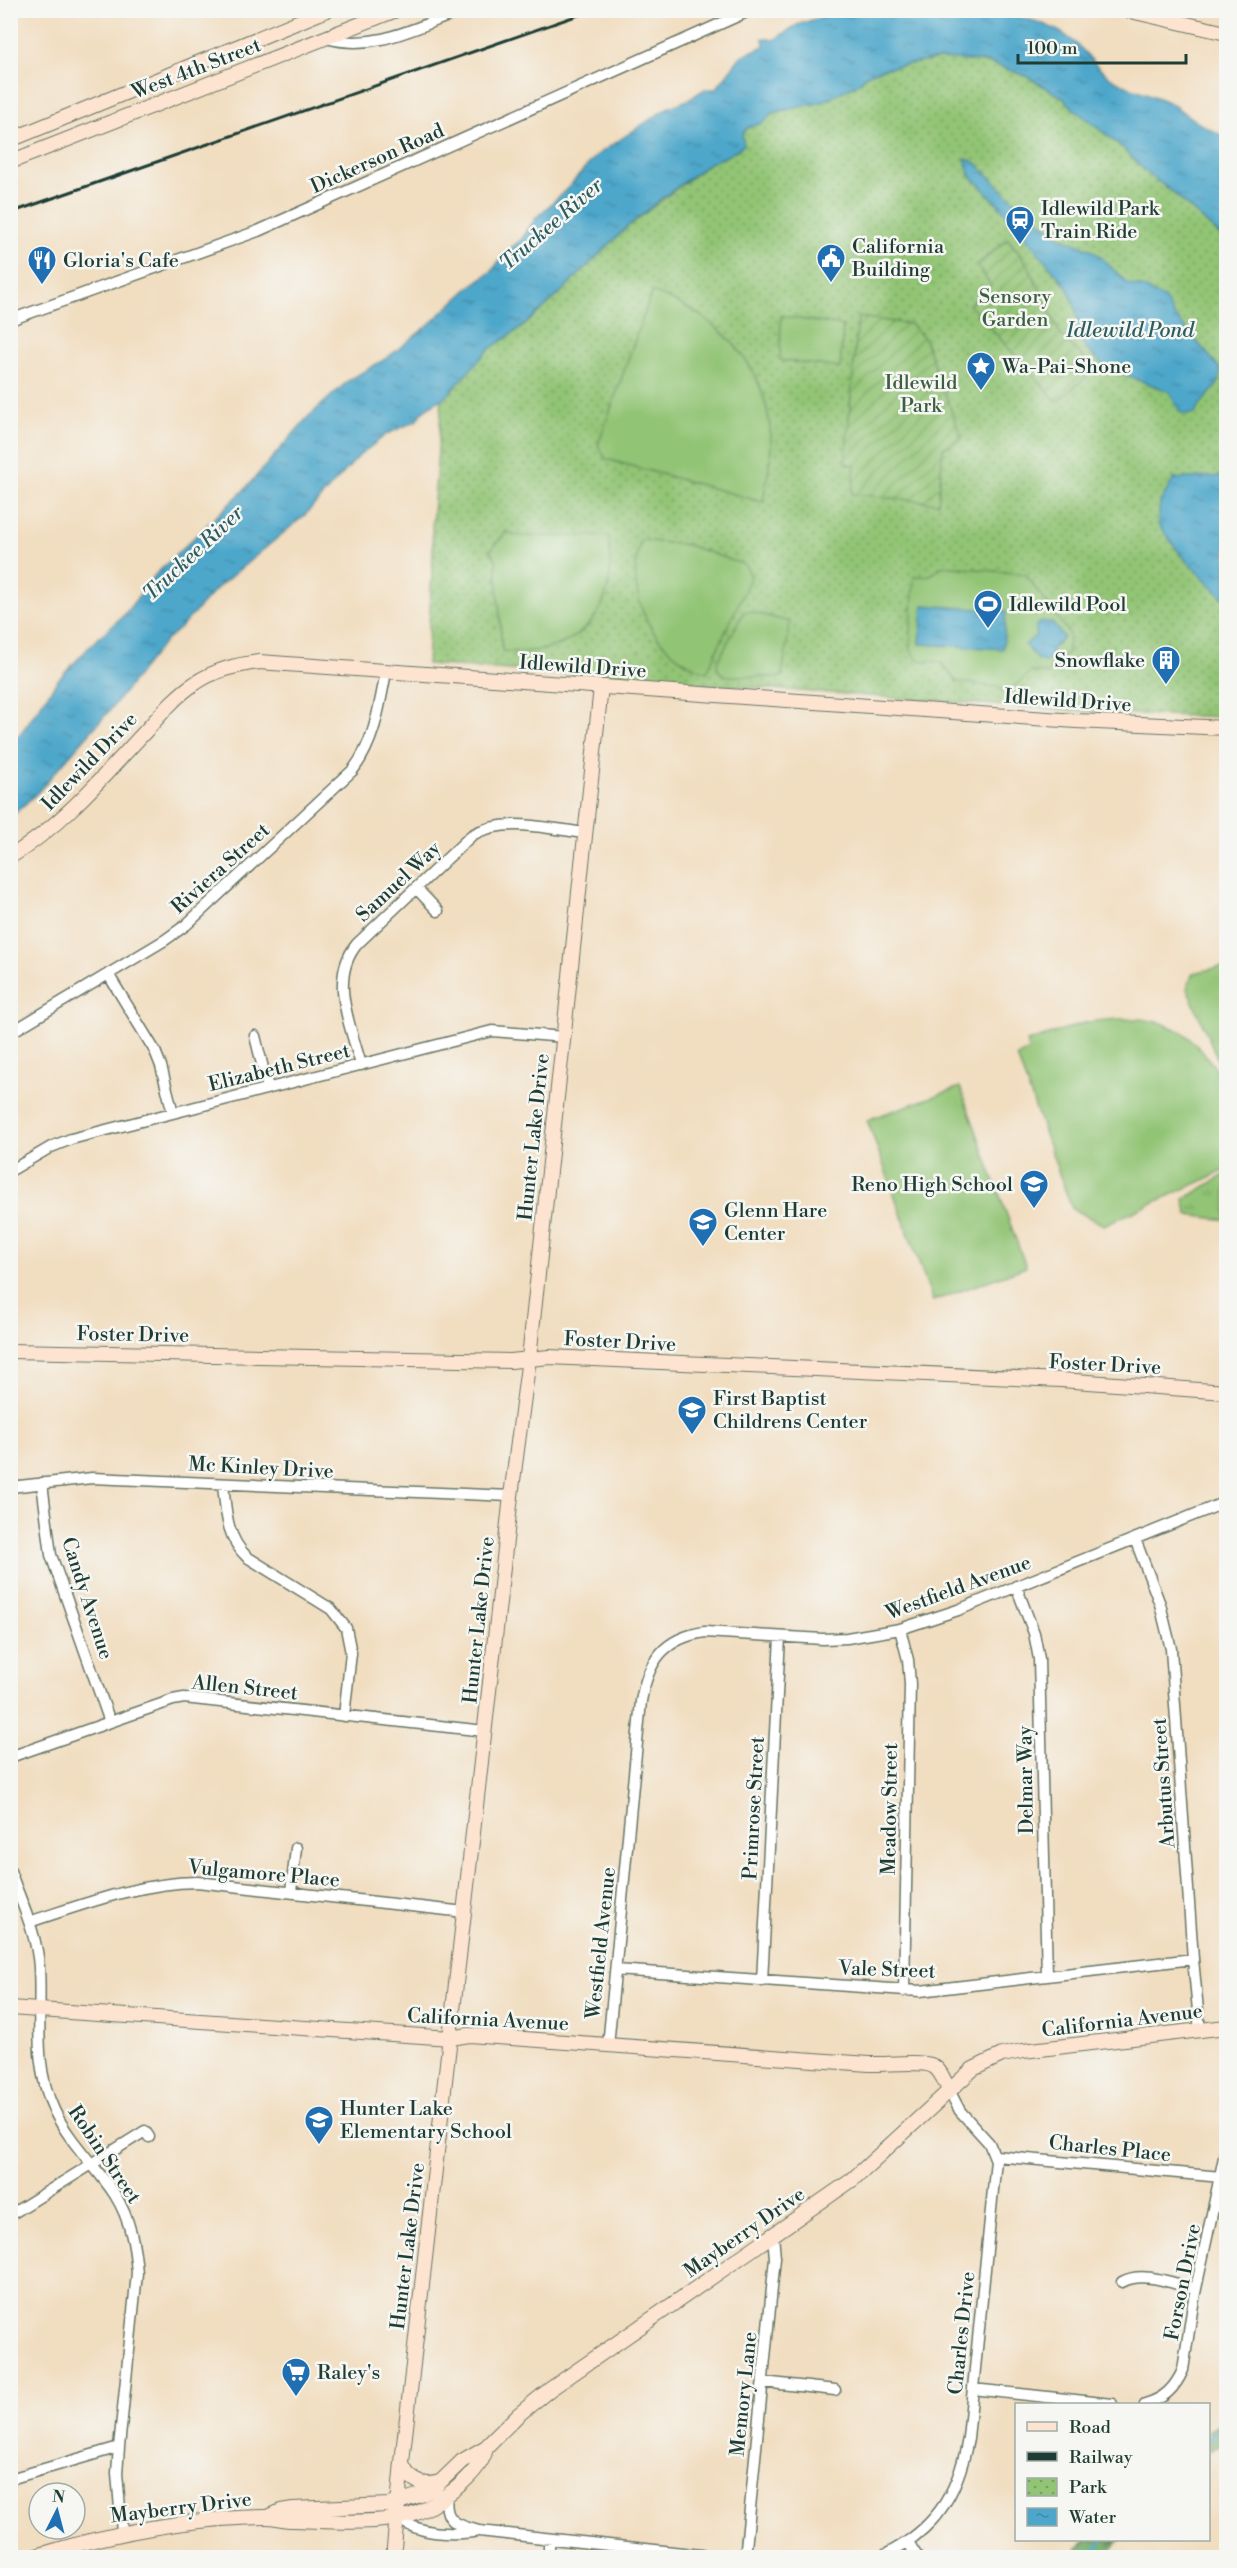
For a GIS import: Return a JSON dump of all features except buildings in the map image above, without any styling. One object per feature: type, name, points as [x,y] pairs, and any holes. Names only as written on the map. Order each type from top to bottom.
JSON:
[{"type":"street","name":"West 4th Street","points":[[10,162],[396,10]]},
{"type":"street","points":[[320,12],[326,38],[346,44],[369,43],[464,10]]},
{"type":"street","name":"Dickerson Road","points":[[10,320],[258,231],[751,10]]},
{"type":"street","points":[[1126,10],[1227,33]]},
{"type":"street","name":"West 4th Street","points":[[10,140],[320,12]]},
{"type":"street","name":"Idlewild Drive","points":[[10,857],[60,820],[180,694],[210,674],[241,664],[259,662],[1076,721],[1227,728]]},
{"type":"street","name":"Riviera Street","points":[[10,1033],[186,925],[353,770],[366,751],[375,728],[386,672]]},
{"type":"street","name":"Hunter Lake Drive","points":[[393,2558],[511,1496],[529,1358],[601,687]]},
{"type":"street","name":"Samuel Way","points":[[361,1065],[341,987],[344,964],[357,944],[472,835],[482,829],[506,825],[585,833]]},
{"type":"street","points":[[416,888],[438,911]]},
{"type":"street","points":[[108,974],[161,1066],[173,1113]]},
{"type":"street","name":"Elizabeth Street","points":[[10,1171],[71,1139],[492,1031],[564,1037]]},
{"type":"street","points":[[255,1036],[268,1088]]},
{"type":"street","name":"Foster Drive","points":[[10,1351],[511,1361],[529,1358],[1062,1380],[1227,1392]]},
{"type":"street","name":"Mc Kinley Drive","points":[[10,1487],[92,1478],[511,1496]]},
{"type":"street","name":"Candy Avenue","points":[[42,1483],[51,1556],[110,1722]]},
{"type":"street","points":[[223,1484],[228,1527],[239,1549],[331,1609],[346,1628],[351,1653],[344,1716]]},
{"type":"street","name":"Westfield Avenue","points":[[608,2046],[641,1701],[649,1671],[666,1648],[690,1634],[718,1632],[780,1637],[848,1638],[900,1629],[958,1610],[1227,1502]]},
{"type":"street","name":"Arbutus Street","points":[[1135,1539],[1160,1604],[1171,1649],[1200,2031]]},
{"type":"street","name":"Delmar Way","points":[[1016,1586],[1034,1633],[1039,1659],[1047,1976]]},
{"type":"street","name":"Meadow Street","points":[[900,1629],[908,1660],[910,1684],[904,1991]]},
{"type":"street","name":"Primrose Street","points":[[762,1981],[780,1637]]},
{"type":"street","name":"Allen Street","points":[[10,1757],[184,1698],[485,1731]]},
{"type":"street","points":[[291,1892],[296,1848]]},
{"type":"street","name":"Robin Street","points":[[10,1871],[29,1922],[39,1965],[38,2052],[47,2093],[66,2130],[115,2196],[125,2214],[136,2253],[137,2273],[117,2473],[122,2532]]},
{"type":"street","name":"Vulgamore Place","points":[[29,1922],[124,1891],[164,1884],[197,1882],[465,1912]]},
{"type":"street","name":"Vale Street","points":[[616,1970],[904,1991],[934,1990],[1193,1959]]},
{"type":"street","name":"California Avenue","points":[[10,2008],[451,2038],[469,2035],[869,2064],[922,2063],[932,2066],[939,2072],[949,2090]]},
{"type":"street","name":"California Avenue","points":[[1023,2052],[1227,2027]]},
{"type":"street","name":"Mayberry Drive","points":[[268,2517],[293,2509],[398,2503],[423,2494],[443,2480],[462,2461],[486,2447],[518,2415],[549,2390],[852,2180],[949,2090],[983,2063],[1002,2055],[1023,2052]]},
{"type":"street","points":[[949,2090],[960,2111],[989,2143],[996,2156]]},
{"type":"street","points":[[10,2215],[145,2131],[149,2138]]},
{"type":"street","name":"Forson Drive","points":[[1147,2403],[1166,2395],[1178,2380],[1185,2361],[1196,2289],[1227,2148]]},
{"type":"street","name":"Charles Place","points":[[996,2156],[1221,2177]]},
{"type":"street","name":"Charles Drive","points":[[879,2558],[908,2542],[936,2517],[954,2488],[965,2456],[996,2156]]},
{"type":"street","name":"Memory Lane","points":[[745,2558],[776,2258],[773,2235]]},
{"type":"street","points":[[1122,2282],[1130,2278],[1142,2277],[1196,2289]]},
{"type":"street","points":[[763,2382],[835,2390]]},
{"type":"street","points":[[973,2389],[1103,2403]]},
{"type":"street","points":[[10,2480],[119,2446]]},
{"type":"street","name":"Mayberry Drive","points":[[30,2558],[122,2532],[180,2524],[268,2517],[292,2520],[397,2518],[418,2513],[447,2495],[480,2464],[486,2447]]},
{"type":"street","points":[[402,2462],[406,2474],[414,2480],[432,2484],[443,2480]]},
{"type":"street","points":[[447,2495],[446,2510],[453,2521],[479,2531]]},
{"type":"street","points":[[397,2518],[412,2528],[420,2529],[460,2533],[479,2531],[729,2558]]},
{"type":"street","points":[[549,2539],[549,2558]]},
{"type":"street","points":[[908,2542],[918,2558]]},
{"type":"green space","name":"Idlewild Park","points":[[939,59],[970,59],[1002,67],[1026,76],[1062,97],[1123,148],[1148,174],[1171,191],[1226,241],[1226,717],[1104,713],[427,664],[433,553],[432,527],[442,399],[489,349],[521,328],[554,299],[626,228],[711,162],[739,149],[743,139],[742,135],[747,128],[764,122],[772,113],[822,102],[859,83],[866,75],[882,69]]},
{"type":"green space","name":"Sensory Garden","points":[[1008,239],[1028,265],[1061,335],[1095,369],[1057,402],[969,304],[991,286],[977,265]]},
{"type":"green space","points":[[652,292],[700,315],[720,330],[751,368],[761,390],[768,415],[771,443],[763,502],[606,459],[598,445]]},
{"type":"green space","points":[[781,316],[843,326],[840,368],[780,360]]},
{"type":"green space","points":[[858,317],[910,324],[924,338],[962,439],[943,448],[938,503],[852,494],[855,465],[845,463]]},
{"type":"green space","points":[[506,532],[516,536],[608,536],[611,563],[608,587],[601,607],[589,625],[573,638],[553,647],[529,651],[502,651],[496,559],[490,551]]},
{"type":"green space","points":[[641,540],[688,545],[745,565],[751,576],[707,672],[671,652],[657,637],[647,620],[639,601],[636,581],[636,561]]},
{"type":"green space","name":"Idlewild Pool","points":[[943,566],[1025,574],[1069,633],[1068,652],[1050,667],[1049,673],[1031,672],[1005,694],[999,687],[957,682],[941,662],[918,660],[910,649],[914,577],[931,575]]},
{"type":"green space","points":[[748,611],[790,622],[782,677],[726,676],[718,670],[717,663],[743,613]]},
{"type":"green space","points":[[1226,966],[1226,1078],[1187,988],[1193,973]]},
{"type":"green space","points":[[1141,1019],[1162,1023],[1182,1032],[1197,1045],[1226,1081],[1226,1170],[1104,1225],[1072,1209],[1017,1057],[1029,1050],[1027,1042],[1087,1022]]},
{"type":"green space","points":[[960,1087],[1026,1267],[933,1301],[867,1120]]},
{"type":"green space","points":[[1226,1174],[1226,1220],[1188,1215],[1184,1199]]},
{"type":"green space","points":[[1226,2420],[1226,2442],[1210,2450],[1210,2430]]},
{"type":"green space","points":[[1085,2541],[1119,2541],[1105,2557],[1071,2557]]},
{"type":"water","name":"Truckee River","points":[[839,11],[990,11],[1034,21],[1055,29],[1079,46],[1110,77],[1174,105],[1195,121],[1226,138],[1226,241],[1171,191],[1148,174],[1123,148],[1062,97],[1026,76],[987,62],[939,59],[882,69],[866,75],[859,83],[822,102],[772,113],[764,122],[747,128],[742,135],[744,145],[727,156],[711,162],[626,228],[554,299],[521,328],[489,349],[447,396],[425,409],[416,421],[387,434],[360,455],[305,515],[216,589],[165,641],[115,704],[37,793],[11,817],[11,740],[21,733],[58,680],[96,640],[124,615],[156,574],[245,489],[308,417],[349,380],[387,358],[426,327],[471,286],[492,271],[505,253],[522,239],[536,218],[565,191],[597,155],[669,107],[688,100],[705,89],[716,89],[741,56],[764,46],[763,38],[774,40],[797,25]]},
{"type":"water","name":"Idlewild Pond","points":[[965,158],[976,163],[1008,195],[1062,238],[1088,248],[1100,256],[1128,284],[1144,288],[1165,299],[1172,313],[1219,367],[1219,381],[1195,414],[1183,414],[1168,391],[1105,367],[1084,347],[1074,304],[1067,287],[997,203],[969,174]]},
{"type":"water","points":[[1221,476],[1226,485],[1226,601],[1181,555],[1158,524],[1160,502],[1174,479]]},
{"type":"water","points":[[923,605],[1006,611],[1003,649],[920,644]]},
{"type":"water","points":[[1042,621],[1052,623],[1064,637],[1052,649],[1051,658],[1045,662],[1038,660],[1025,645],[1036,635],[1036,625]]},
{"type":"waterway","points":[[1210,2438],[1226,2428]]},
{"type":"waterway","points":[[1088,2558],[1102,2541]]},
{"type":"railway","points":[[10,213],[593,10]]},
{"type":"place","name":"Idlewild Park Train Ride","points":[[1020,246]]},
{"type":"place","name":"California Building","points":[[831,284]]},
{"type":"place","name":"Gloria's Cafe","points":[[42,286]]},
{"type":"place","name":"Wa-Pai-Shone","points":[[981,392]]},
{"type":"place","name":"Idlewild Pool","points":[[988,630]]},
{"type":"place","name":"Snowflake","points":[[1166,686]]},
{"type":"place","name":"Reno High School","points":[[1034,1210]]},
{"type":"place","name":"Glenn Hare Center","points":[[703,1248]]},
{"type":"place","name":"First Baptist Childrens Center","points":[[692,1436]]},
{"type":"place","name":"Hunter Lake Elementary School","points":[[319,2146]]},
{"type":"place","name":"Raley's","points":[[296,2398]]}]
